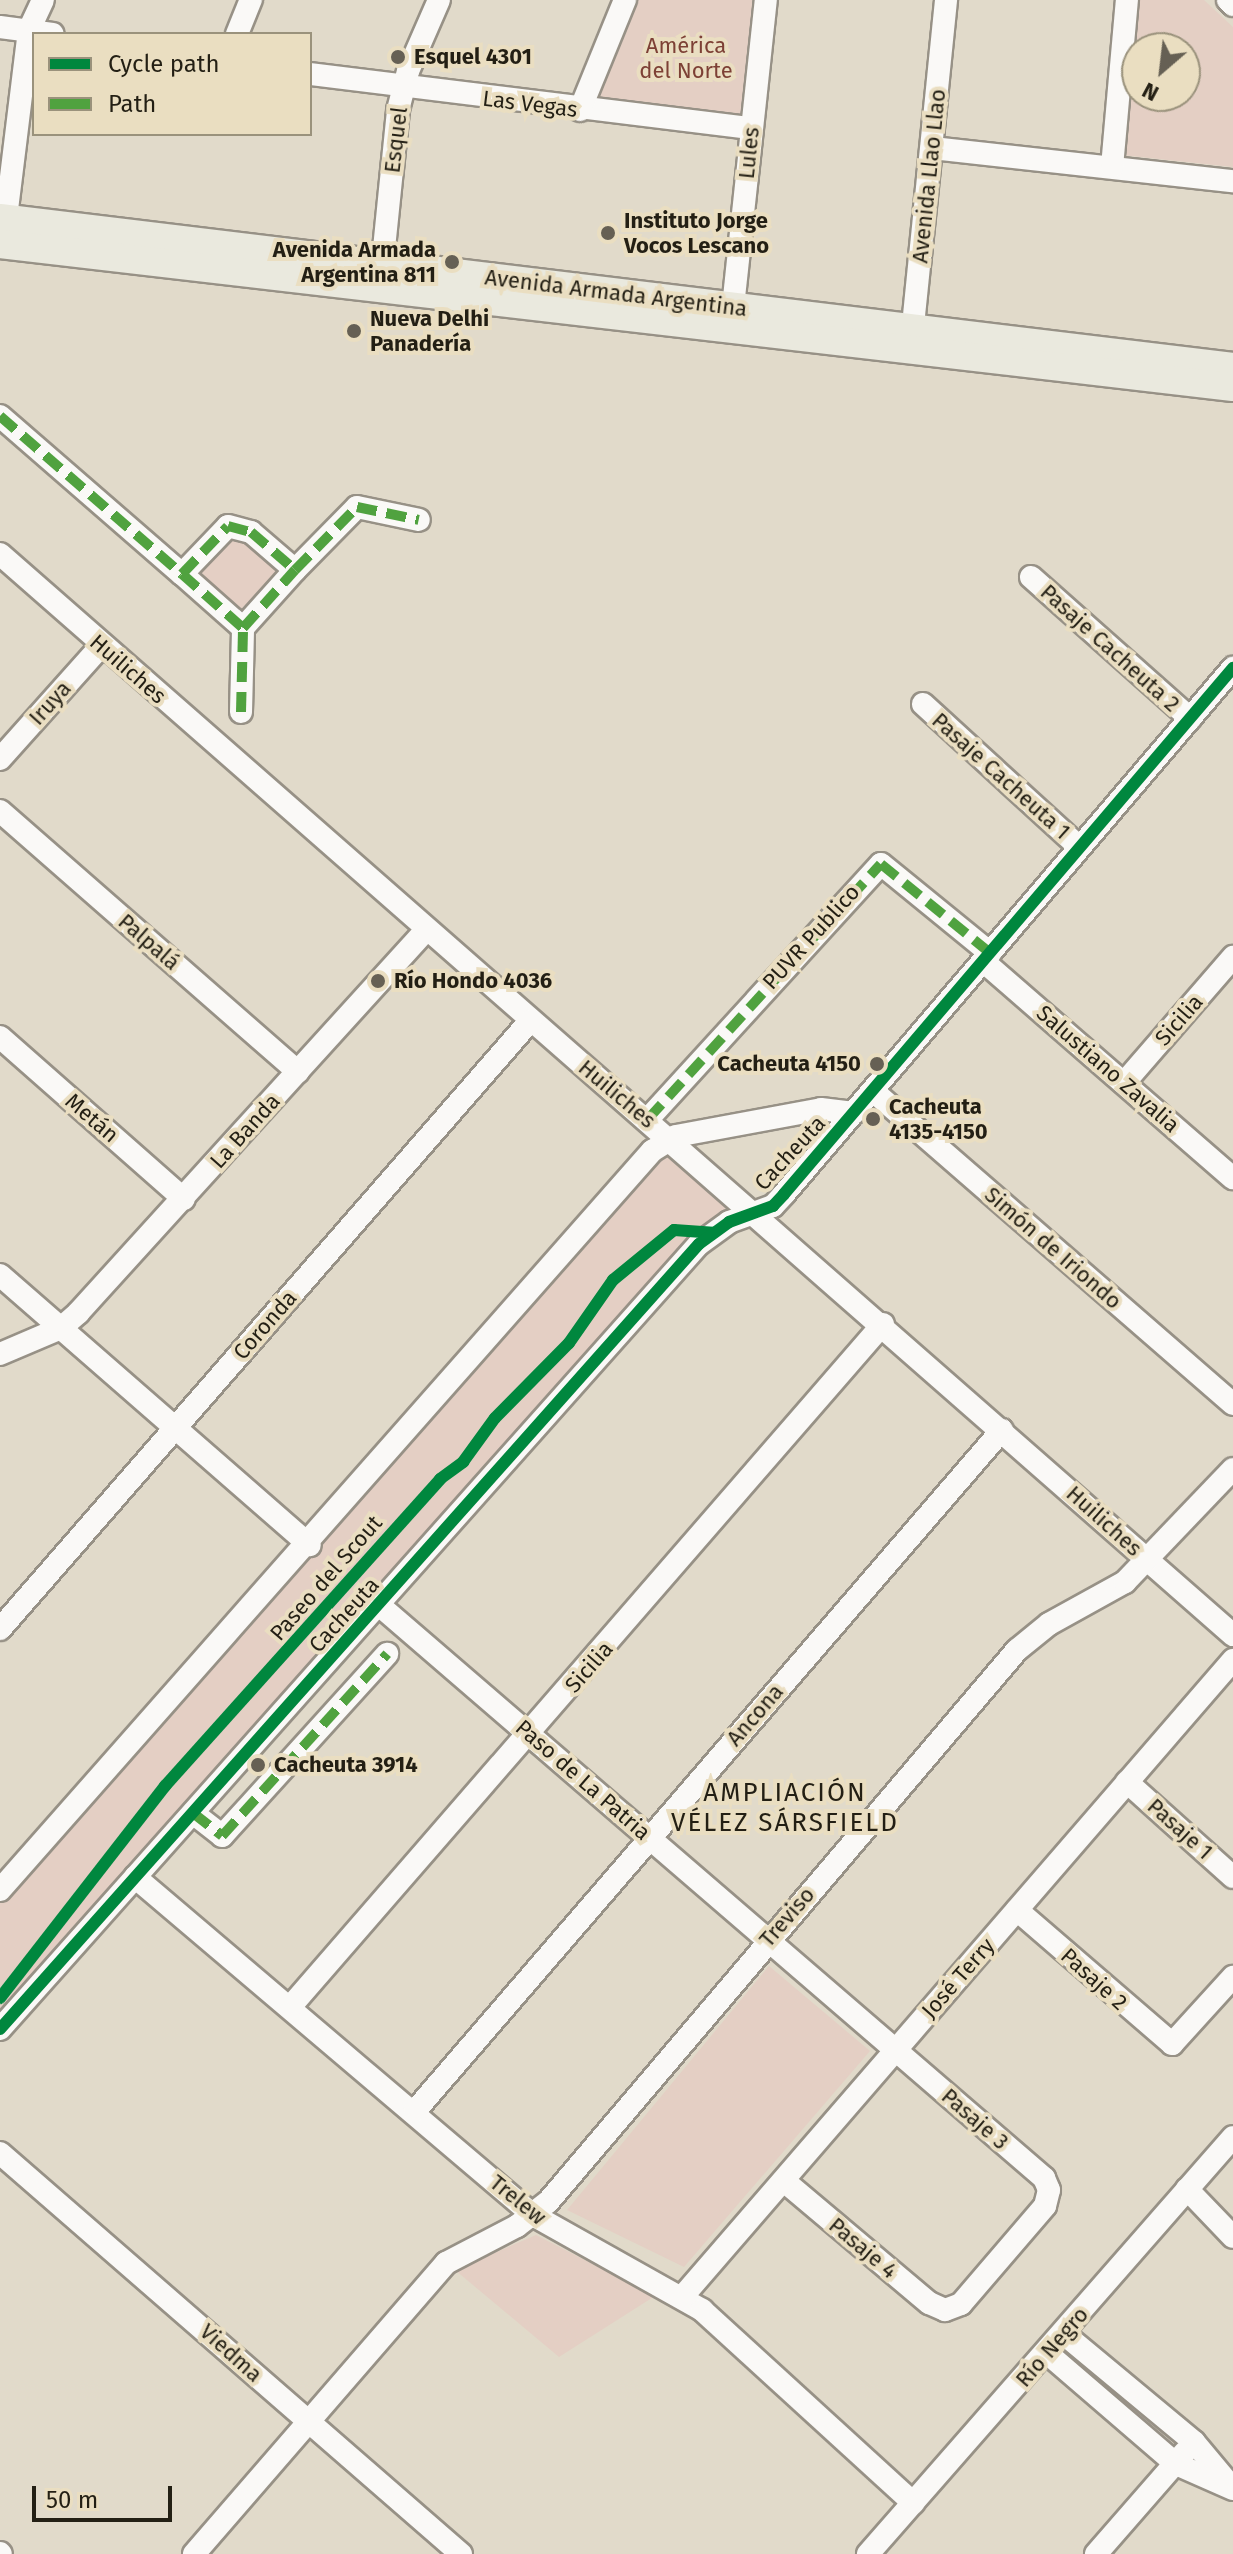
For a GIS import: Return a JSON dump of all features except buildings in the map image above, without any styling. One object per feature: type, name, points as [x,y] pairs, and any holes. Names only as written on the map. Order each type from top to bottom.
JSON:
[{"type":"main road","name":"Avenida Armada Argentina","points":[[2,231],[911,340],[1233,387]]},
{"type":"main road","name":"Avenida Armada Argentina","points":[[381,276],[733,307],[911,340],[1233,367]]},
{"type":"street","points":[[2,231],[29,30],[43,0]]},
{"type":"street","points":[[238,32],[251,0]]},
{"type":"street","name":"Esquel","points":[[381,276],[403,89],[439,0]]},
{"type":"street","points":[[580,110],[625,0]]},
{"type":"street","name":"Lules","points":[[733,307],[766,0]]},
{"type":"street","name":"Avenida Llao Llao","points":[[911,340],[946,0]]},
{"type":"street","points":[[1112,167],[1127,0]]},
{"type":"street","points":[[1228,0],[1233,5]]},
{"type":"street","points":[[0,27],[41,32]]},
{"type":"street","name":"Las Vegas","points":[[312,74],[403,89],[752,128]]},
{"type":"street","points":[[932,148],[1233,181]]},
{"type":"street","points":[[0,416],[243,628]]},
{"type":"street","points":[[241,712],[243,628],[295,570],[357,507],[419,520]]},
{"type":"street","points":[[182,574],[228,526],[251,532],[295,570]]},
{"type":"street","name":"Huiliches","points":[[0,554],[530,1021],[648,1119],[749,1212],[883,1324],[1233,1635]]},
{"type":"street","name":"Pasaje Cacheuta 2","points":[[1031,577],[1190,718]]},
{"type":"street","name":"Iruya","points":[[0,759],[101,646]]},
{"type":"street","name":"Cacheuta","points":[[0,2029],[699,1244],[749,1212],[773,1206],[1233,668]]},
{"type":"street","name":"Pasaje Cacheuta 1","points":[[923,704],[1079,847]]},
{"type":"street","name":"Palpalá","points":[[0,811],[298,1072]]},
{"type":"street","name":"PUVR Publico","points":[[648,1119],[881,864],[986,957]]},
{"type":"street","name":"La Banda","points":[[61,1328],[184,1199],[426,930]]},
{"type":"street","name":"Salustiano Zavalia","points":[[986,957],[1233,1178]]},
{"type":"street","name":"Sicilia","points":[[1124,1083],[1233,957]]},
{"type":"street","name":"Coronda","points":[[0,1629],[530,1021]]},
{"type":"street","name":"Metán","points":[[0,1037],[184,1199]]},
{"type":"street","name":"Simón de Iriondo","points":[[873,1091],[1233,1404]]},
{"type":"street","points":[[0,1890],[310,1545],[668,1138],[821,1109],[854,1113]]},
{"type":"street","points":[[0,1275],[310,1545]]},
{"type":"street","name":"Sicilia","points":[[291,2006],[531,1735],[883,1324]]},
{"type":"street","points":[[0,1354],[61,1328]]},
{"type":"street","name":"Ancona","points":[[415,2111],[1002,1430]]},
{"type":"street","name":"Treviso","points":[[194,2554],[446,2263],[533,2215],[1017,1650],[1049,1624],[1104,1598],[1149,1561],[1233,1469]]},
{"type":"street","name":"Paso de La Patria","points":[[379,1605],[895,2050]]},
{"type":"street","points":[[193,1813],[222,1836],[387,1654]]},
{"type":"street","name":"José Terry","points":[[683,2296],[1233,1660]]},
{"type":"street","name":"Pasaje 1","points":[[1127,1782],[1233,1877]]},
{"type":"street","name":"Trelew","points":[[135,1877],[415,2111],[533,2215],[683,2296],[913,2503]]},
{"type":"street","name":"Pasaje 2","points":[[1017,1910],[1172,2044],[1233,1977]]},
{"type":"street","name":"Pasaje 3","points":[[895,2050],[1044,2178],[1049,2190],[1045,2206],[961,2304],[945,2310]]},
{"type":"street","name":"Río Negro","points":[[868,2554],[1064,2334],[1233,2137]]},
{"type":"street","name":"Viedma","points":[[0,2153],[461,2554]]},
{"type":"street","name":"Pasaje 4","points":[[784,2181],[929,2303],[945,2310]]},
{"type":"street","points":[[1187,2189],[1233,2237]]},
{"type":"street","points":[[1064,2334],[1194,2442],[1233,2489]]},
{"type":"street","points":[[1047,2353],[1176,2464],[1233,2489]]},
{"type":"street","points":[[1096,2554],[1194,2442]]},
{"type":"green space","name":"América del Norte","points":[[637,0],[755,0],[741,121],[592,107]]},
{"type":"green space","points":[[1138,0],[1204,0],[1233,27],[1233,167],[1122,155],[1126,112],[1201,112],[1201,32],[1135,32]]},
{"type":"green space","points":[[240,534],[277,569],[275,578],[241,609],[198,577],[199,568],[230,535]]},
{"type":"green space","points":[[668,1138],[749,1212],[729,1222],[0,2029],[0,1890]]},
{"type":"green space","points":[[769,1966],[870,2051],[684,2267],[567,2210]]},
{"type":"green space","points":[[536,2235],[655,2296],[559,2357],[455,2270]]},
{"type":"marked path","points":[[0,416],[182,574],[228,526],[251,532],[295,570],[357,507],[419,520]]},
{"type":"marked path","points":[[182,574],[243,628],[295,570]]},
{"type":"marked path","points":[[241,712],[243,628]]},
{"type":"marked path","points":[[648,1119],[881,864],[990,953]]},
{"type":"marked path","points":[[193,1813],[222,1836],[387,1654]]},
{"type":"cycle path","points":[[0,2029],[699,1244],[729,1222],[773,1206],[784,1194],[1233,668]]},
{"type":"cycle path","name":"Paseo del Scout","points":[[0,1998],[165,1786],[440,1479],[463,1462],[495,1418],[569,1343],[613,1280],[674,1230],[713,1233]]},
{"type":"place","name":"Esquel 4301","points":[[398,57]]},
{"type":"place","name":"Instituto Jorge Vocos Lescano","points":[[608,233]]},
{"type":"place","name":"Avenida Armada Argentina 811","points":[[452,262]]},
{"type":"place","name":"Nueva Delhi Panadería","points":[[354,331]]},
{"type":"place","name":"Río Hondo 4036","points":[[378,981]]},
{"type":"place","name":"Cacheuta 4150","points":[[877,1064]]},
{"type":"place","name":"Cacheuta 4135-4150","points":[[873,1119]]},
{"type":"place","name":"Cacheuta 3914","points":[[258,1765]]},
{"type":"district","name":"AMPLIACIÓN VÉLEZ SÁRSFIELD","points":[[785,1808]]}]
